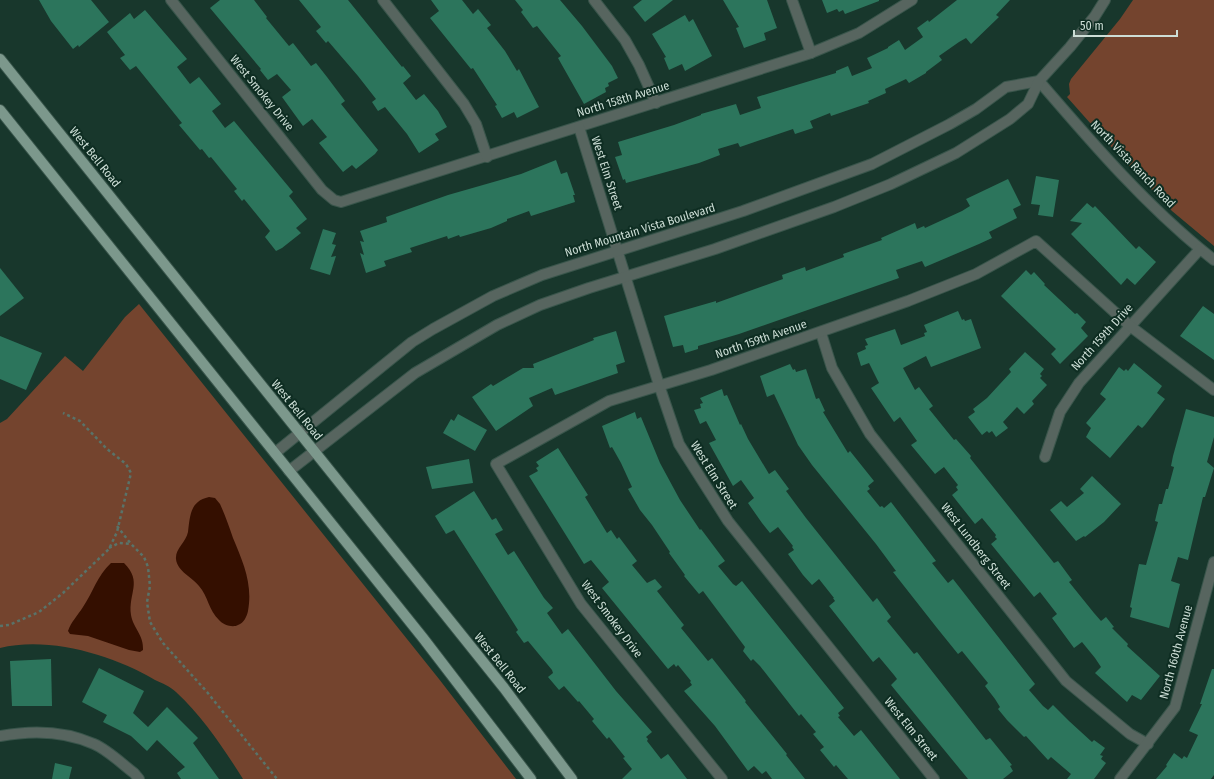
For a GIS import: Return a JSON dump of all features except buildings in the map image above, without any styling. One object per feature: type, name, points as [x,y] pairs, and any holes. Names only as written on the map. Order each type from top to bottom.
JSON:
[{"type":"main road","name":"West Bell Road","points":[[0,59],[504,688],[572,779]]},
{"type":"main road","points":[[0,110],[486,718],[532,779]]},
{"type":"street","name":"West Smokey Drive","points":[[171,0],[322,190],[334,200]]},
{"type":"street","points":[[383,0],[464,104],[476,124],[487,157]]},
{"type":"street","points":[[594,0],[632,52],[656,103]]},
{"type":"street","points":[[792,0],[810,53]]},
{"type":"street","name":"North 158th Avenue","points":[[334,200],[349,201],[810,53],[859,33],[912,0]]},
{"type":"street","points":[[289,471],[415,373],[477,335],[540,305],[715,249],[834,207],[942,161],[982,138],[1010,119],[1028,104],[1039,81],[1070,47],[1095,16],[1105,0]]},
{"type":"street","name":"North Vista Ranch Road","points":[[1039,81],[1138,192],[1214,260]]},
{"type":"street","name":"North Mountain Vista Boulevard","points":[[275,453],[397,354],[433,329],[493,296],[542,275],[743,211],[872,164],[950,124],[976,109],[1006,87],[1039,81]]},
{"type":"street","name":"West Elm Street","points":[[579,127],[659,386],[679,444],[728,521],[934,779]]},
{"type":"street","name":"North 159th Avenue","points":[[496,464],[609,401],[711,370],[821,333],[976,274],[1036,241],[1130,326]]},
{"type":"street","name":"North 159th Drive","points":[[1045,457],[1060,412],[1076,387],[1200,249]]},
{"type":"street","points":[[1130,326],[1214,390]]},
{"type":"street","name":"West Lundberg Street","points":[[821,333],[832,368],[870,434],[1066,681],[1130,734],[1148,744]]},
{"type":"street","name":"West Smokey Drive","points":[[496,464],[581,604],[722,779]]},
{"type":"street","name":"North 160th Avenue","points":[[1120,779],[1175,707],[1214,562]]},
{"type":"street","points":[[0,736],[24,731],[62,733],[96,744],[134,773],[139,779]]},
{"type":"path","points":[[0,626],[9,625],[39,612],[64,593],[109,548],[117,532],[117,526],[131,473],[126,464],[80,421],[63,413]]},
{"type":"path","points":[[117,526],[131,544],[144,557],[148,567],[150,586],[146,602],[150,622],[163,643],[206,692],[277,779]]},
{"type":"path","points":[[109,548],[119,543],[131,544]]},
{"type":"shaded area","points":[[1133,0],[1214,0],[1214,246],[1172,211],[1115,151],[1067,97],[1070,94],[1069,84],[1071,79],[1120,19]]},
{"type":"shaded area","points":[[139,304],[439,679],[516,779],[243,779],[221,745],[195,712],[174,690],[166,685],[120,663],[80,650],[39,644],[0,648],[0,423],[7,419],[65,356],[83,371],[125,317]]},
{"type":"shaded area","points":[[209,497],[215,498],[220,504],[248,582],[248,613],[244,621],[236,626],[225,625],[221,622],[211,608],[205,594],[196,583],[182,571],[176,559],[177,552],[187,536],[192,510],[198,502]]},
{"type":"shaded area","points":[[111,563],[124,563],[133,576],[134,588],[131,600],[131,615],[142,640],[143,650],[140,652],[129,650],[88,636],[70,634],[68,631],[99,579]]}]
